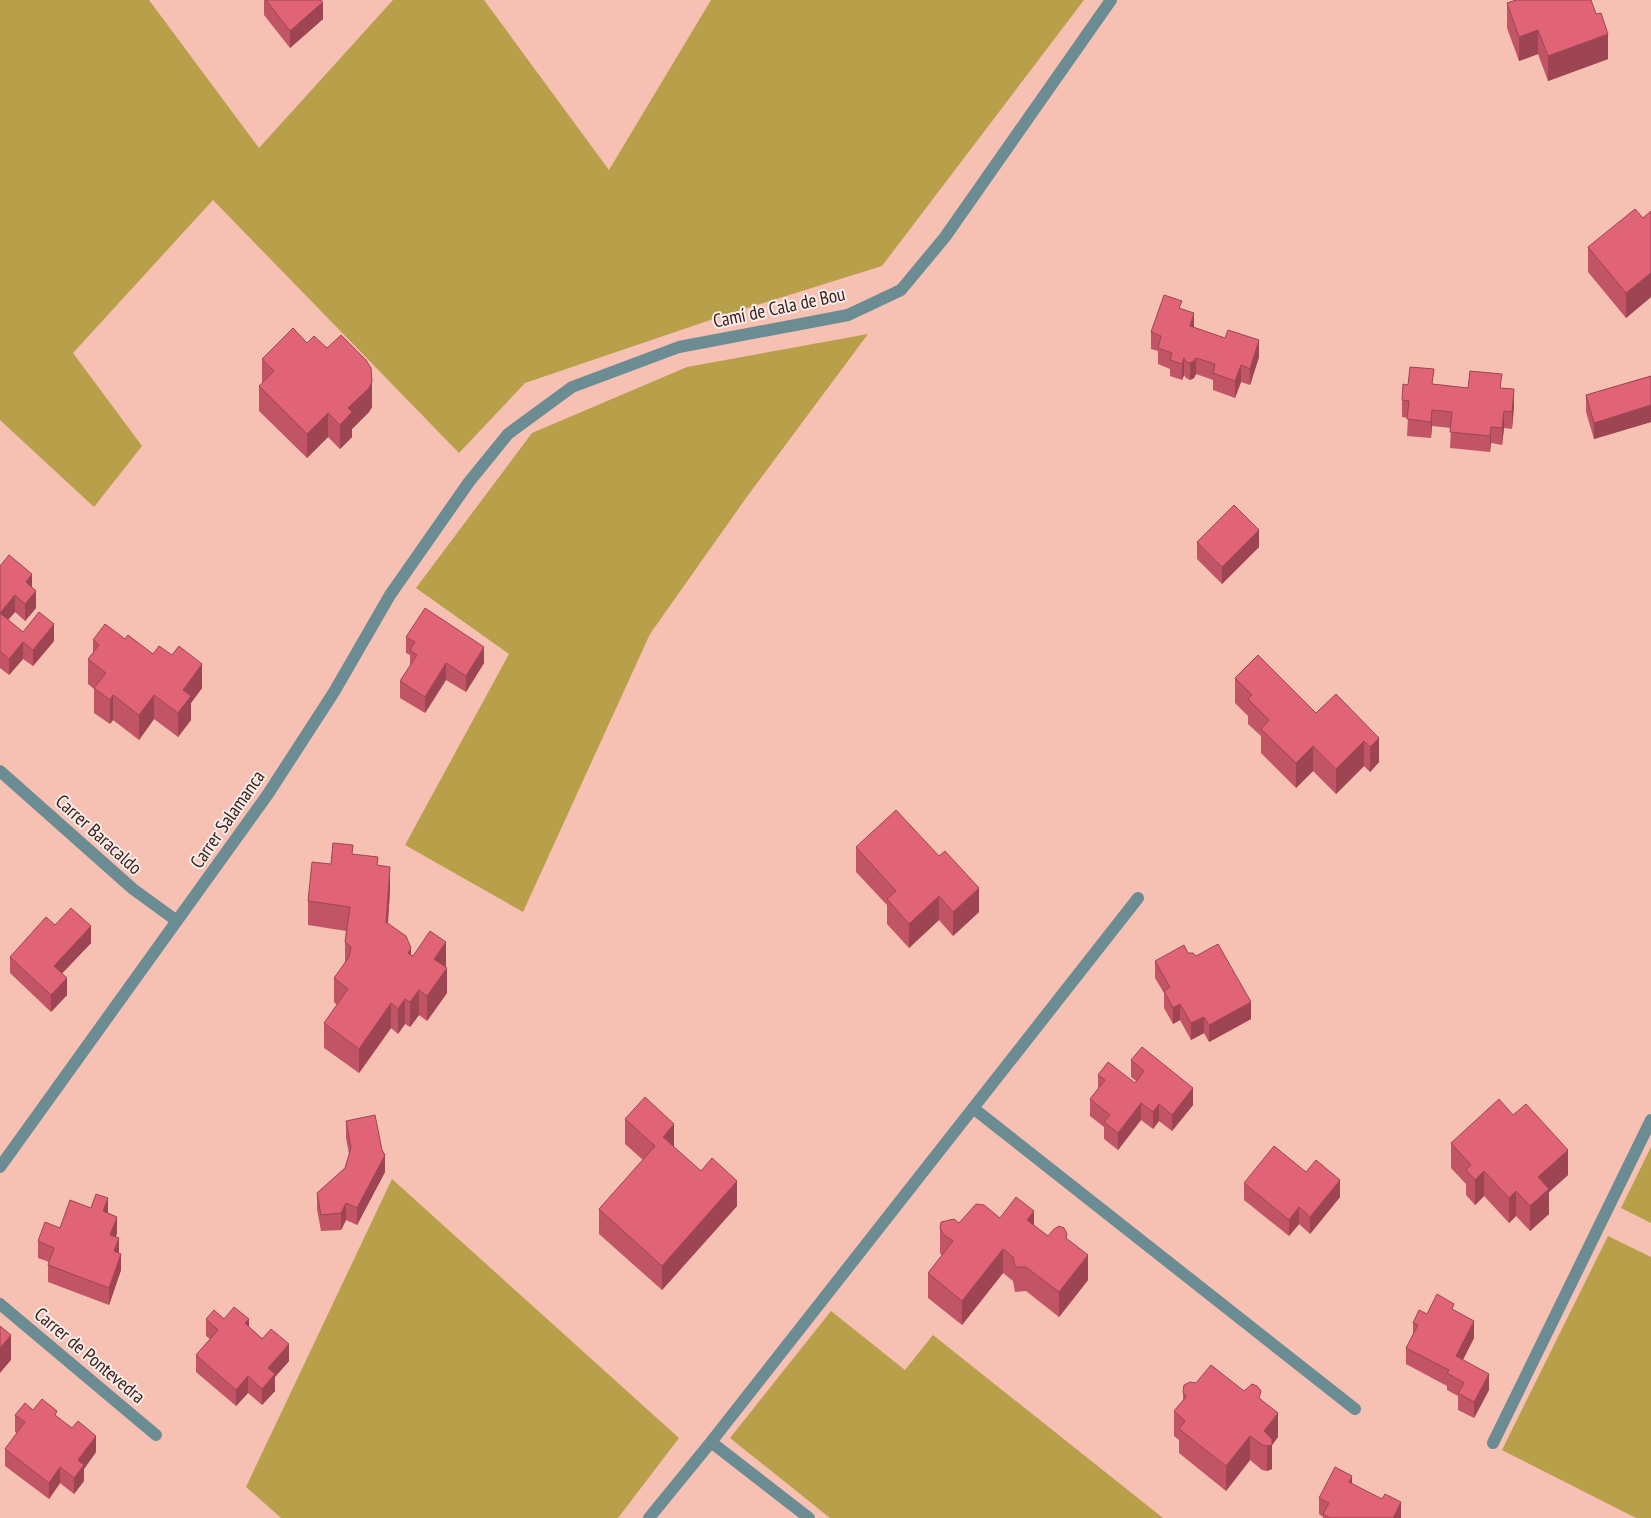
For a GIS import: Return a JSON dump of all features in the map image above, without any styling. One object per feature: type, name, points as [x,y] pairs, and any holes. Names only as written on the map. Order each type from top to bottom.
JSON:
[{"type":"street","name":"Camí de Cala de Bou","points":[[469,482],[508,434],[572,386],[679,347],[848,314],[901,290],[945,237],[1111,0]]},
{"type":"street","name":"Carrer Salamanca","points":[[0,1167],[268,794],[334,692],[390,595],[469,482]]},
{"type":"street","name":"Carrer Baracaldo","points":[[0,770],[133,889],[177,921]]},
{"type":"street","points":[[649,1518],[711,1442],[1138,898]]},
{"type":"street","points":[[973,1108],[1355,1409]]},
{"type":"street","points":[[1493,1443],[1651,1120]]},
{"type":"street","name":"Carrer de Pontevedra","points":[[0,1304],[156,1435]]},
{"type":"street","points":[[711,1442],[808,1518]]},
{"type":"shaded area","points":[[0,0],[149,0],[259,148],[393,0],[484,0],[609,170],[711,0],[1084,0],[882,266],[728,314],[525,383],[459,453],[213,200],[73,353],[142,446],[94,507],[0,420]]},
{"type":"shaded area","points":[[868,334],[746,498],[650,634],[523,912],[405,845],[509,654],[416,588],[532,433],[687,367]]},
{"type":"shaded area","points":[[1651,1147],[1651,1223],[1621,1208]]},
{"type":"shaded area","points":[[392,1179],[679,1438],[618,1518],[281,1518],[246,1487]]},
{"type":"shaded area","points":[[1608,1236],[1651,1257],[1651,1518],[1636,1518],[1502,1450]]},
{"type":"shaded area","points":[[831,1311],[905,1370],[933,1335],[1163,1518],[830,1518],[730,1438]]},
{"type":"building","points":[[266,0],[321,0],[323,2],[290,31]]},
{"type":"building","points":[[1516,0],[1591,0],[1596,14],[1601,13],[1608,34],[1548,56],[1538,30],[1519,37],[1507,3]]},
{"type":"building","points":[[1635,209],[1643,218],[1651,211],[1651,273],[1626,293],[1588,247]]},
{"type":"building","points":[[1164,295],[1182,301],[1179,308],[1194,313],[1190,326],[1225,338],[1228,330],[1259,340],[1250,369],[1241,365],[1235,381],[1213,373],[1215,364],[1196,358],[1190,363],[1186,362],[1184,358],[1182,364],[1170,360],[1172,353],[1158,348],[1161,336],[1151,332]]},
{"type":"building","points":[[293,328],[307,343],[314,336],[327,348],[341,335],[366,360],[371,368],[372,382],[369,388],[348,408],[352,412],[340,425],[328,413],[307,434],[259,386],[274,371],[262,359]]},
{"type":"building","points":[[1410,367],[1434,369],[1432,384],[1468,388],[1470,371],[1502,374],[1500,388],[1514,389],[1512,412],[1504,411],[1502,428],[1491,427],[1490,436],[1450,432],[1452,412],[1432,410],[1431,422],[1407,419],[1409,401],[1402,400],[1403,384],[1408,385]]},
{"type":"building","points":[[1651,376],[1651,405],[1594,423],[1586,395]]},
{"type":"building","points":[[1234,505],[1259,530],[1222,567],[1197,542]]},
{"type":"building","points":[[9,555],[32,574],[26,582],[36,591],[25,604],[15,595],[0,613],[0,566]]},
{"type":"building","points":[[425,608],[484,647],[466,676],[446,663],[425,697],[400,681],[417,655],[410,650],[415,642],[406,637]]},
{"type":"building","points":[[39,612],[54,624],[33,650],[23,642],[9,659],[0,651],[0,613],[23,632]]},
{"type":"building","points":[[105,624],[125,639],[128,635],[153,654],[159,646],[172,655],[179,646],[202,664],[183,690],[191,696],[178,713],[154,695],[139,715],[113,695],[110,700],[94,688],[106,673],[88,659],[99,645],[93,640]]},
{"type":"building","points":[[1258,655],[1316,713],[1336,694],[1379,738],[1370,747],[1364,741],[1336,769],[1313,746],[1296,763],[1261,729],[1269,720],[1248,699],[1252,695],[1235,678]]},
{"type":"building","points":[[896,810],[939,856],[945,851],[979,888],[953,912],[939,896],[909,924],[887,899],[896,891],[856,847]]},
{"type":"building","points":[[333,843],[353,845],[352,854],[378,857],[377,865],[390,867],[386,922],[406,936],[411,948],[408,953],[413,956],[430,931],[446,942],[434,959],[447,968],[427,996],[419,990],[410,1002],[405,999],[398,1009],[391,1003],[359,1049],[324,1023],[348,989],[334,978],[349,957],[351,947],[345,942],[350,907],[308,901],[312,862],[331,864]]},
{"type":"building","points":[[71,908],[91,926],[54,966],[67,978],[51,995],[10,957],[46,917],[55,925]]},
{"type":"building","points":[[1218,944],[1251,1002],[1209,1025],[1204,1017],[1191,1023],[1180,1004],[1173,1008],[1164,991],[1170,987],[1155,961],[1184,945],[1188,953],[1193,953],[1196,956]]},
{"type":"building","points":[[1142,1047],[1193,1088],[1172,1115],[1159,1104],[1153,1112],[1141,1103],[1118,1133],[1104,1122],[1110,1115],[1090,1099],[1105,1080],[1098,1075],[1108,1062],[1135,1083],[1144,1071],[1131,1060]]},
{"type":"building","points":[[645,1097],[674,1124],[663,1137],[701,1171],[712,1158],[737,1181],[662,1266],[599,1209],[655,1146],[625,1119]]},
{"type":"building","points":[[1499,1099],[1513,1115],[1526,1104],[1568,1150],[1538,1177],[1549,1189],[1530,1206],[1516,1191],[1509,1198],[1484,1171],[1475,1180],[1466,1170],[1471,1165],[1451,1143]]},
{"type":"building","points":[[375,1115],[382,1150],[385,1155],[357,1208],[346,1203],[341,1213],[321,1215],[317,1193],[345,1168],[351,1148],[346,1121]]},
{"type":"building","points":[[1274,1146],[1306,1172],[1316,1160],[1340,1180],[1310,1217],[1299,1207],[1289,1220],[1244,1183]]},
{"type":"building","points":[[96,1194],[108,1198],[103,1211],[117,1217],[110,1235],[119,1238],[114,1251],[121,1254],[109,1288],[48,1265],[54,1248],[38,1241],[45,1222],[60,1228],[70,1200],[91,1208]]},
{"type":"building","points":[[1016,1197],[1034,1211],[1027,1220],[1048,1236],[1059,1226],[1064,1228],[1067,1234],[1066,1238],[1088,1255],[1059,1292],[1026,1267],[1015,1267],[1013,1257],[1003,1249],[962,1301],[928,1273],[953,1241],[943,1234],[940,1228],[941,1222],[954,1219],[959,1223],[976,1204],[984,1205],[1000,1218]]},
{"type":"building","points":[[1437,1294],[1454,1304],[1452,1309],[1474,1321],[1456,1356],[1489,1374],[1474,1402],[1458,1393],[1464,1383],[1447,1373],[1449,1370],[1406,1348],[1418,1325],[1413,1323],[1419,1310],[1427,1314]]},
{"type":"building","points":[[234,1307],[249,1319],[245,1323],[262,1339],[271,1329],[289,1344],[268,1368],[275,1374],[262,1389],[248,1376],[236,1390],[196,1355],[218,1330],[206,1319],[214,1310],[224,1319]]},
{"type":"building","points":[[0,1326],[11,1335],[0,1348]]},
{"type":"building","points":[[1211,1365],[1244,1391],[1252,1384],[1257,1386],[1261,1391],[1259,1398],[1278,1413],[1264,1431],[1272,1439],[1272,1445],[1262,1445],[1250,1436],[1226,1466],[1179,1429],[1185,1421],[1174,1411],[1186,1397],[1183,1392],[1184,1385],[1190,1382],[1196,1383]]},
{"type":"building","points":[[42,1399],[57,1411],[55,1415],[72,1428],[78,1421],[96,1436],[78,1460],[84,1465],[74,1478],[60,1467],[49,1483],[5,1449],[25,1422],[15,1415],[25,1403],[33,1410]]},
{"type":"building","points":[[1335,1467],[1352,1476],[1349,1482],[1382,1499],[1385,1494],[1401,1502],[1393,1518],[1330,1518],[1323,1514],[1329,1503],[1319,1498]]}]
